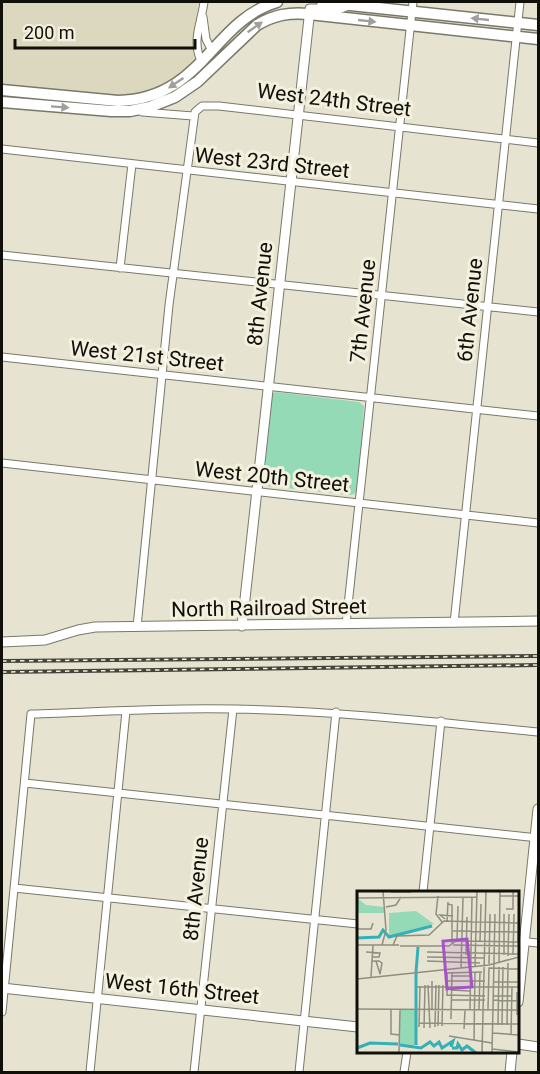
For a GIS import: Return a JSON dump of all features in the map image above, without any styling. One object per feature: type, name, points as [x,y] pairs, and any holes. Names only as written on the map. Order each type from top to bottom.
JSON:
[{"type":"main road","points":[[204,68],[213,62],[216,48],[252,13],[267,4],[277,2]]},
{"type":"main road","points":[[322,2],[412,6],[538,25]]},
{"type":"main road","name":"West 24th Street","points":[[2,90],[132,101],[163,91],[224,56],[247,32],[271,17],[295,13],[538,39]]},
{"type":"main road","name":"West 24th Street","points":[[2,102],[130,111],[150,107],[175,97],[197,82],[204,68]]},
{"type":"street","points":[[204,2],[196,45],[197,54],[204,68]]},
{"type":"street","name":"6th Avenue","points":[[454,622],[520,2]]},
{"type":"street","points":[[309,14],[312,8],[338,9],[351,5]]},
{"type":"street","name":"7th Avenue","points":[[345,624],[412,6]]},
{"type":"street","points":[[203,11],[206,39],[216,48]]},
{"type":"street","name":"8th Avenue","points":[[242,626],[309,14]]},
{"type":"street","name":"West 24th Street","points":[[130,111],[193,116],[198,108],[207,105],[538,143]]},
{"type":"street","points":[[137,627],[173,273],[193,116]]},
{"type":"street","name":"West 23rd Street","points":[[2,148],[538,209]]},
{"type":"street","points":[[120,268],[132,164]]},
{"type":"street","points":[[2,255],[538,312]]},
{"type":"street","name":"West 21st Street","points":[[2,357],[538,416]]},
{"type":"street","name":"West 20th Street","points":[[2,464],[538,523]]},
{"type":"street","name":"North Railroad Street","points":[[2,642],[45,640],[95,627],[538,621]]},
{"type":"street","points":[[2,1012],[31,714],[233,709],[336,712],[538,732]]},
{"type":"street","name":"8th Avenue","points":[[194,1072],[233,709]]},
{"type":"street","points":[[90,1072],[126,711]]},
{"type":"street","points":[[299,1072],[336,712]]},
{"type":"street","points":[[423,891],[441,721]]},
{"type":"street","points":[[24,783],[537,838]]},
{"type":"street","points":[[519,982],[521,942],[537,838],[538,809]]},
{"type":"street","points":[[14,888],[357,924]]},
{"type":"street","points":[[521,942],[538,944]]},
{"type":"street","name":"West 16th Street","points":[[3,988],[357,1027]]},
{"type":"street","points":[[519,1044],[538,1047]]},
{"type":"street","points":[[404,1072],[406,1053]]},
{"type":"street","points":[[510,1072],[512,1053]]},
{"type":"shaded area","points":[[2,2],[199,2],[194,51],[199,61],[174,85],[132,101],[2,86]]},
{"type":"green space","points":[[276,392],[359,402],[364,406],[356,493],[351,495],[268,486],[264,483],[271,394]]},
{"type":"railway","points":[[2,661],[538,656]]},
{"type":"railway","points":[[2,672],[538,665]]}]
